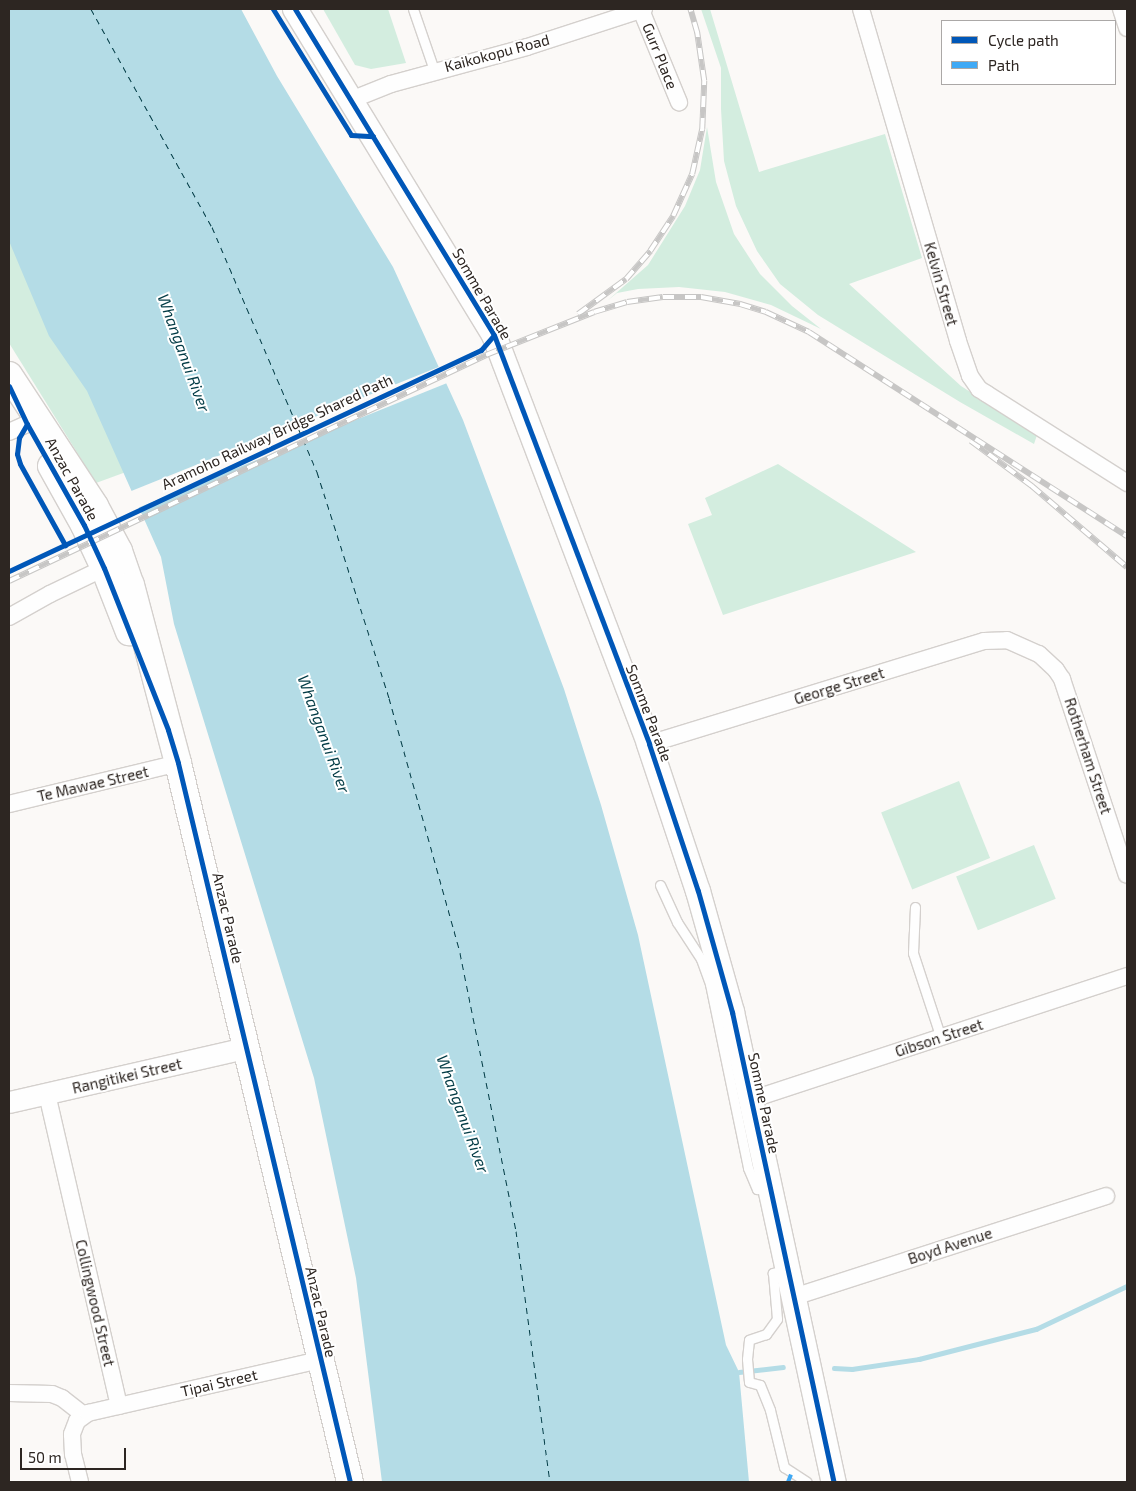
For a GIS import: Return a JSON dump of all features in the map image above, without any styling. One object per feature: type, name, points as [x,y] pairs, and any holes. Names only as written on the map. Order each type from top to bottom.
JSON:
[{"type":"main road","name":"Somme Parade","points":[[295,9],[494,335],[649,744],[689,863],[734,1021],[834,1482]]},
{"type":"main road","name":"Anzac Parade","points":[[9,375],[95,506],[119,551],[139,612],[178,763],[350,1482]]},
{"type":"main road","name":"Anzac Parade","points":[[9,386],[18,428],[84,525],[104,568],[168,730]]},
{"type":"street","name":"Kaikokopu Road","points":[[351,100],[377,89],[434,70],[527,47],[643,9]]},
{"type":"street","name":"Gurr Place","points":[[643,9],[679,102]]},
{"type":"street","name":"Kelvin Street","points":[[861,9],[958,341],[970,376],[980,389],[1127,483]]},
{"type":"street","points":[[1121,9],[1127,28]]},
{"type":"street","points":[[9,617],[50,594],[104,568]]},
{"type":"street","name":"George Street","points":[[649,744],[984,641],[1007,640],[1030,649]]},
{"type":"street","name":"Rotherham Street","points":[[1030,649],[1052,666],[1062,679],[1127,876]]},
{"type":"street","name":"Te Mawae Street","points":[[9,804],[178,763]]},
{"type":"street","name":"Gibson Street","points":[[750,1100],[1127,976]]},
{"type":"street","name":"Rangitikei Street","points":[[9,1102],[245,1048]]},
{"type":"street","name":"Collingwood Street","points":[[47,1094],[119,1406]]},
{"type":"street","name":"Boyd Avenue","points":[[794,1297],[1106,1196]]},
{"type":"street","name":"Tipai Street","points":[[119,1406],[320,1360]]},
{"type":"street","points":[[9,1393],[52,1394],[66,1401],[84,1415]]},
{"type":"street","points":[[80,1482],[72,1434],[75,1425],[84,1415],[119,1406]]},
{"type":"lane","points":[[412,9],[434,70]]},
{"type":"lane","points":[[660,885],[677,922],[698,953],[708,977],[748,1168],[757,1189],[770,1188]]},
{"type":"lane","points":[[915,907],[912,953],[941,1038]]},
{"type":"lane","points":[[787,1269],[773,1273],[777,1319],[766,1334],[749,1340],[747,1359],[749,1382],[760,1384],[770,1410],[784,1467],[807,1482]]},
{"type":"green space","points":[[323,9],[388,9],[406,63],[371,69],[355,65]]},
{"type":"green space","points":[[701,9],[710,9],[759,172],[885,134],[922,258],[849,284],[961,386],[1037,435],[1034,444],[960,402],[818,315],[780,284],[757,251],[736,206],[724,161],[721,68]]},
{"type":"green space","points":[[707,127],[716,182],[734,234],[760,274],[792,306],[821,329],[771,305],[725,292],[679,287],[638,289],[617,293],[607,301],[648,265],[685,206],[700,170]]},
{"type":"green space","points":[[9,219],[126,472],[96,483],[9,343]]},
{"type":"green space","points":[[778,464],[916,552],[723,615],[688,524],[712,515],[705,498]]},
{"type":"green space","points":[[959,781],[990,858],[912,889],[881,812]]},
{"type":"green space","points":[[1034,845],[1056,899],[978,930],[956,876]]},
{"type":"water","name":"Whanganui River","points":[[9,9],[241,9],[277,76],[393,267],[463,420],[564,689],[601,805],[638,935],[726,1345],[739,1372],[749,1482],[382,1482],[356,1278],[314,1078],[174,624],[161,557],[87,391],[49,336],[9,241]]},
{"type":"pier","points":[[441,366],[448,383],[136,509],[129,492]]},
{"type":"waterway","points":[[834,1368],[852,1369],[919,1359],[1036,1329],[1127,1286]]},
{"type":"waterway","points":[[739,1372],[783,1367]]},
{"type":"ferry route","points":[[91,9],[212,227],[317,472],[389,698],[460,953],[516,1231],[550,1482]]},
{"type":"railway","points":[[578,314],[626,279],[650,251],[673,216],[692,174],[702,129],[704,81],[697,33],[690,9]]},
{"type":"railway","points":[[9,581],[486,355],[594,312],[627,302],[663,297],[701,297],[740,304],[766,312],[809,332],[1127,536]]},
{"type":"railway","points":[[971,441],[1032,486],[1127,567]]},
{"type":"marked path","points":[[788,1482],[792,1472]]},
{"type":"cycle path","points":[[273,9],[351,135],[373,136]]},
{"type":"cycle path","points":[[295,9],[494,335],[649,744],[698,891],[732,1012],[834,1482]]},
{"type":"cycle path","name":"Aramoho Railway Bridge Shared Path","points":[[9,571],[481,350],[494,335]]},
{"type":"cycle path","points":[[9,386],[27,424],[84,525],[104,568],[168,730],[178,763],[350,1482]]},
{"type":"cycle path","points":[[27,424],[19,438],[17,454],[20,464],[65,545]]}]
